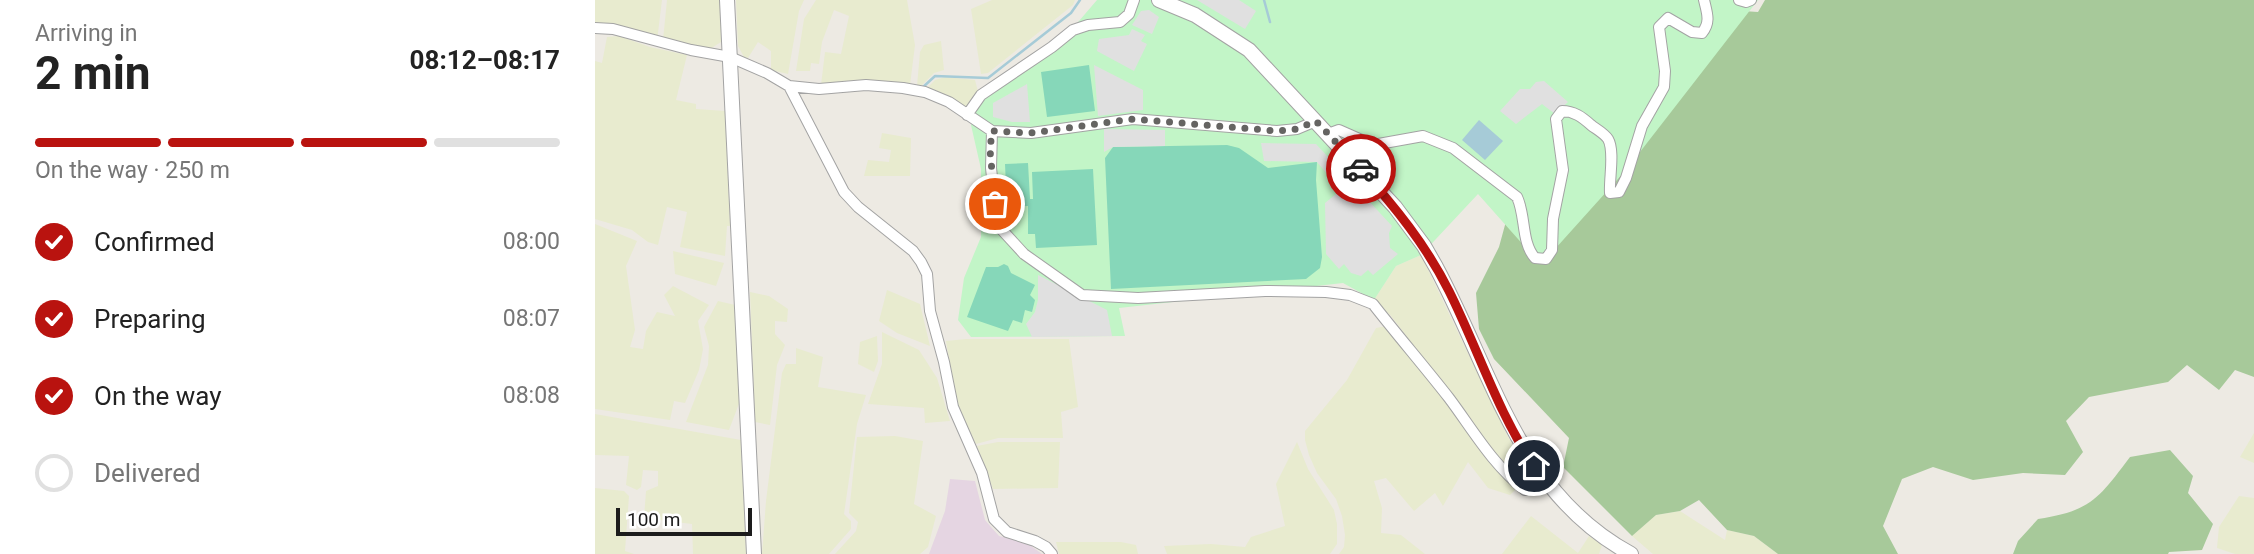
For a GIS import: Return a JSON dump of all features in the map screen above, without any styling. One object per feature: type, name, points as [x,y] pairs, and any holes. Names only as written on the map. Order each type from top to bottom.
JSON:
[{"type":"street","points":[[727,0],[754,554]]},
{"type":"street","points":[[967,114],[981,95],[1073,30],[1088,25],[1120,22],[1129,14],[1134,0]]},
{"type":"street","points":[[1159,0],[1195,15],[1249,50],[1395,207],[1424,246],[1449,292],[1515,435],[1544,480],[1561,501],[1607,541],[1632,554]]},
{"type":"street","points":[[1328,134],[1339,130],[1373,145],[1423,136],[1453,148],[1517,197],[1522,208],[1528,249],[1535,258],[1546,259],[1552,250],[1553,219],[1563,170],[1556,119],[1562,111],[1570,111],[1608,138],[1612,156],[1610,193],[1619,192],[1642,127],[1664,87],[1665,71],[1659,27],[1668,18],[1692,32],[1702,33],[1707,26],[1708,16],[1704,0]]},
{"type":"street","points":[[1739,0],[1751,0]]},
{"type":"street","points":[[595,29],[613,29],[691,50],[730,57],[789,86],[819,89],[866,85],[925,92],[949,102],[992,131],[1031,133],[1133,119],[1277,131],[1297,129],[1316,121]]},
{"type":"street","points":[[789,86],[843,192],[912,250],[927,274],[930,311],[953,407],[982,473],[994,519],[1007,532],[1035,541],[1052,554]]},
{"type":"street","points":[[992,131],[991,169],[995,204],[1002,230],[1024,254],[1082,295],[1138,298],[1265,291],[1326,292],[1362,298],[1373,304],[1507,475],[1525,490],[1544,480]]},
{"type":"shaded area","points":[[1197,0],[1239,0],[1256,11],[1245,29]]},
{"type":"shaded area","points":[[1149,10],[1159,17],[1152,34],[1132,25],[1141,11]]},
{"type":"shaded area","points":[[1132,29],[1145,35],[1141,41],[1147,44],[1134,71],[1097,51],[1099,39],[1129,35]]},
{"type":"shaded area","points":[[1094,65],[1143,90],[1143,110],[1098,116]]},
{"type":"shaded area","points":[[1544,81],[1568,102],[1555,114],[1542,104],[1516,124],[1500,111],[1520,89],[1530,89],[1536,82]]},
{"type":"shaded area","points":[[1027,84],[1030,122],[1012,122],[993,117],[993,103]]},
{"type":"shaded area","points":[[1104,129],[1165,130],[1165,146],[1113,147],[1104,152]]},
{"type":"shaded area","points":[[1261,143],[1316,144],[1392,226],[1389,233],[1390,248],[1398,254],[1373,275],[1368,270],[1361,276],[1351,273],[1344,264],[1339,269],[1326,254],[1325,203],[1341,190],[1317,162],[1264,161]]},
{"type":"shaded area","points":[[1038,275],[1107,310],[1112,336],[1032,337],[1026,324],[1035,312],[1038,300]]},
{"type":"shaded area","points":[[950,479],[975,481],[985,520],[999,536],[1027,543],[1042,554],[929,554],[945,511]]},
{"type":"green space","points":[[595,0],[662,0],[657,41],[595,27]]},
{"type":"green space","points":[[667,0],[721,0],[721,42],[710,49],[663,40]]},
{"type":"green space","points":[[736,0],[804,0],[799,11],[788,74],[771,70],[771,51],[758,42],[748,58],[744,57],[738,46]]},
{"type":"green space","points":[[816,0],[907,0],[915,45],[910,85],[821,85],[825,52],[841,54],[849,16],[834,10],[822,42],[819,64],[811,63],[810,71],[796,71],[804,19]]},
{"type":"green space","points":[[992,0],[1075,0],[1073,5],[988,73],[981,74],[971,9]]},
{"type":"green space","points":[[1097,0],[1758,0],[1626,170],[1546,259],[1535,258],[1478,194],[1421,255],[1396,266],[1374,300],[1343,283],[1119,308],[1125,336],[971,337],[958,320],[964,278],[981,237],[981,169],[971,125],[981,96],[1073,28]]},
{"type":"green space","points":[[1765,0],[2254,0],[2254,377],[2235,370],[2219,390],[2187,365],[2168,382],[2089,397],[2066,421],[2083,452],[2065,475],[2023,473],[1973,480],[1933,467],[1902,479],[1883,526],[1898,554],[1778,554],[1754,536],[1727,530],[1699,500],[1680,511],[1656,515],[1632,536],[1563,467],[1569,438],[1494,359],[1479,329],[1476,293],[1499,247],[1508,214],[1743,11],[1758,12]]},
{"type":"green space","points":[[619,36],[650,47],[687,55],[676,100],[696,104],[696,109],[725,111],[730,226],[727,226],[725,256],[680,247],[687,212],[667,207],[658,245],[648,242],[632,230],[595,219],[595,61],[602,63],[607,37]]},
{"type":"green space","points":[[941,41],[944,70],[934,73],[920,87],[917,86],[920,52],[924,45]]},
{"type":"green space","points":[[1089,65],[1095,111],[1047,117],[1041,72]]},
{"type":"green space","points":[[945,77],[975,80],[979,95],[965,107],[925,90],[935,80]]},
{"type":"green space","points":[[882,133],[911,138],[910,176],[864,176],[868,160],[889,162],[891,150],[879,148]]},
{"type":"green space","points":[[1227,145],[1239,148],[1268,168],[1317,162],[1322,257],[1320,268],[1306,279],[1111,289],[1105,158],[1113,147]]},
{"type":"green space","points":[[1028,163],[1030,199],[1033,199],[1032,172],[1093,169],[1097,245],[1036,248],[1035,234],[1028,234],[1028,206],[1007,207],[1005,164]]},
{"type":"green space","points":[[595,224],[637,241],[626,266],[635,330],[630,347],[643,349],[646,331],[657,312],[675,316],[664,295],[673,286],[709,305],[698,321],[703,349],[699,370],[685,403],[674,401],[670,420],[595,409]]},
{"type":"green space","points":[[673,251],[724,263],[716,286],[675,274]]},
{"type":"green space","points":[[1421,255],[1507,435],[1532,479],[1524,483],[1496,458],[1391,316],[1374,300],[1396,266]]},
{"type":"green space","points":[[1004,264],[1011,273],[1035,285],[1030,295],[1035,300],[1032,312],[1025,310],[1022,323],[1013,320],[1008,331],[967,317],[986,267]]},
{"type":"green space","points":[[887,290],[920,304],[930,346],[897,333],[879,321]]},
{"type":"green space","points":[[750,292],[769,296],[788,309],[787,322],[775,321],[775,334],[785,345],[777,365],[770,425],[755,422]]},
{"type":"green space","points":[[718,301],[735,305],[740,401],[729,430],[686,422],[708,365],[709,346],[704,327]]},
{"type":"green space","points":[[1387,326],[1493,466],[1516,489],[1510,495],[1488,488],[1468,462],[1443,506],[1435,493],[1414,511],[1386,478],[1374,481],[1382,508],[1381,533],[1401,535],[1425,554],[1339,554],[1344,547],[1345,535],[1342,516],[1336,499],[1317,473],[1309,455],[1305,431],[1347,380],[1376,328]]},
{"type":"green space","points":[[882,332],[919,350],[937,378],[950,421],[925,423],[924,408],[868,404],[882,364]]},
{"type":"green space","points":[[877,336],[878,361],[874,372],[858,364],[860,342]]},
{"type":"green space","points":[[1069,339],[1078,407],[1061,412],[1063,438],[998,438],[976,444],[956,403],[946,341]]},
{"type":"green space","points":[[796,348],[823,357],[818,387],[866,395],[857,424],[844,514],[851,521],[851,529],[829,554],[762,554],[782,373],[786,364],[796,364]]},
{"type":"green space","points":[[595,414],[741,440],[746,554],[693,554],[692,524],[644,518],[646,491],[658,486],[658,471],[643,470],[641,487],[637,490],[626,485],[629,456],[595,455]]},
{"type":"green space","points":[[2254,433],[2254,463],[2240,457]]},
{"type":"green space","points":[[895,436],[923,441],[914,504],[936,516],[928,547],[920,554],[835,554],[856,531],[858,522],[849,513],[857,437]]},
{"type":"green space","points":[[998,442],[1060,442],[1058,488],[993,489],[977,446]]},
{"type":"green space","points":[[1297,442],[1308,469],[1334,510],[1337,544],[1330,554],[1167,554],[1164,546],[1211,544],[1245,547],[1251,537],[1285,526],[1276,484]]},
{"type":"green space","points":[[2170,450],[2193,476],[2188,493],[2213,524],[2202,550],[2168,554],[2013,554],[2018,541],[2038,519],[2082,507],[2101,493],[2130,457]]},
{"type":"green space","points":[[595,488],[624,491],[629,496],[625,551],[634,554],[595,554]]},
{"type":"green space","points":[[2239,496],[2254,498],[2254,554],[2235,554],[2217,548],[2219,527]]},
{"type":"green space","points":[[1680,511],[1725,540],[1727,530],[1754,536],[1778,554],[1653,554],[1632,536],[1656,515]]},
{"type":"green space","points":[[1531,516],[1578,553],[1589,536],[1602,545],[1599,554],[1502,554]]},
{"type":"green space","points":[[1056,542],[1121,542],[1136,545],[1138,554],[1059,554]]},
{"type":"water","points":[[1479,120],[1503,141],[1485,160],[1462,140]]},
{"type":"waterway","points":[[922,88],[935,76],[988,78],[1071,13],[1080,0]]},
{"type":"waterway","points":[[1264,0],[1270,22]]},
{"type":"way so far","points":[[995,204],[990,150],[992,131],[1031,133],[1133,119],[1277,131],[1297,129],[1316,121],[1361,169]]},
{"type":"route","points":[[1361,169],[1395,207],[1424,246],[1449,292],[1515,435],[1534,466]]}]
